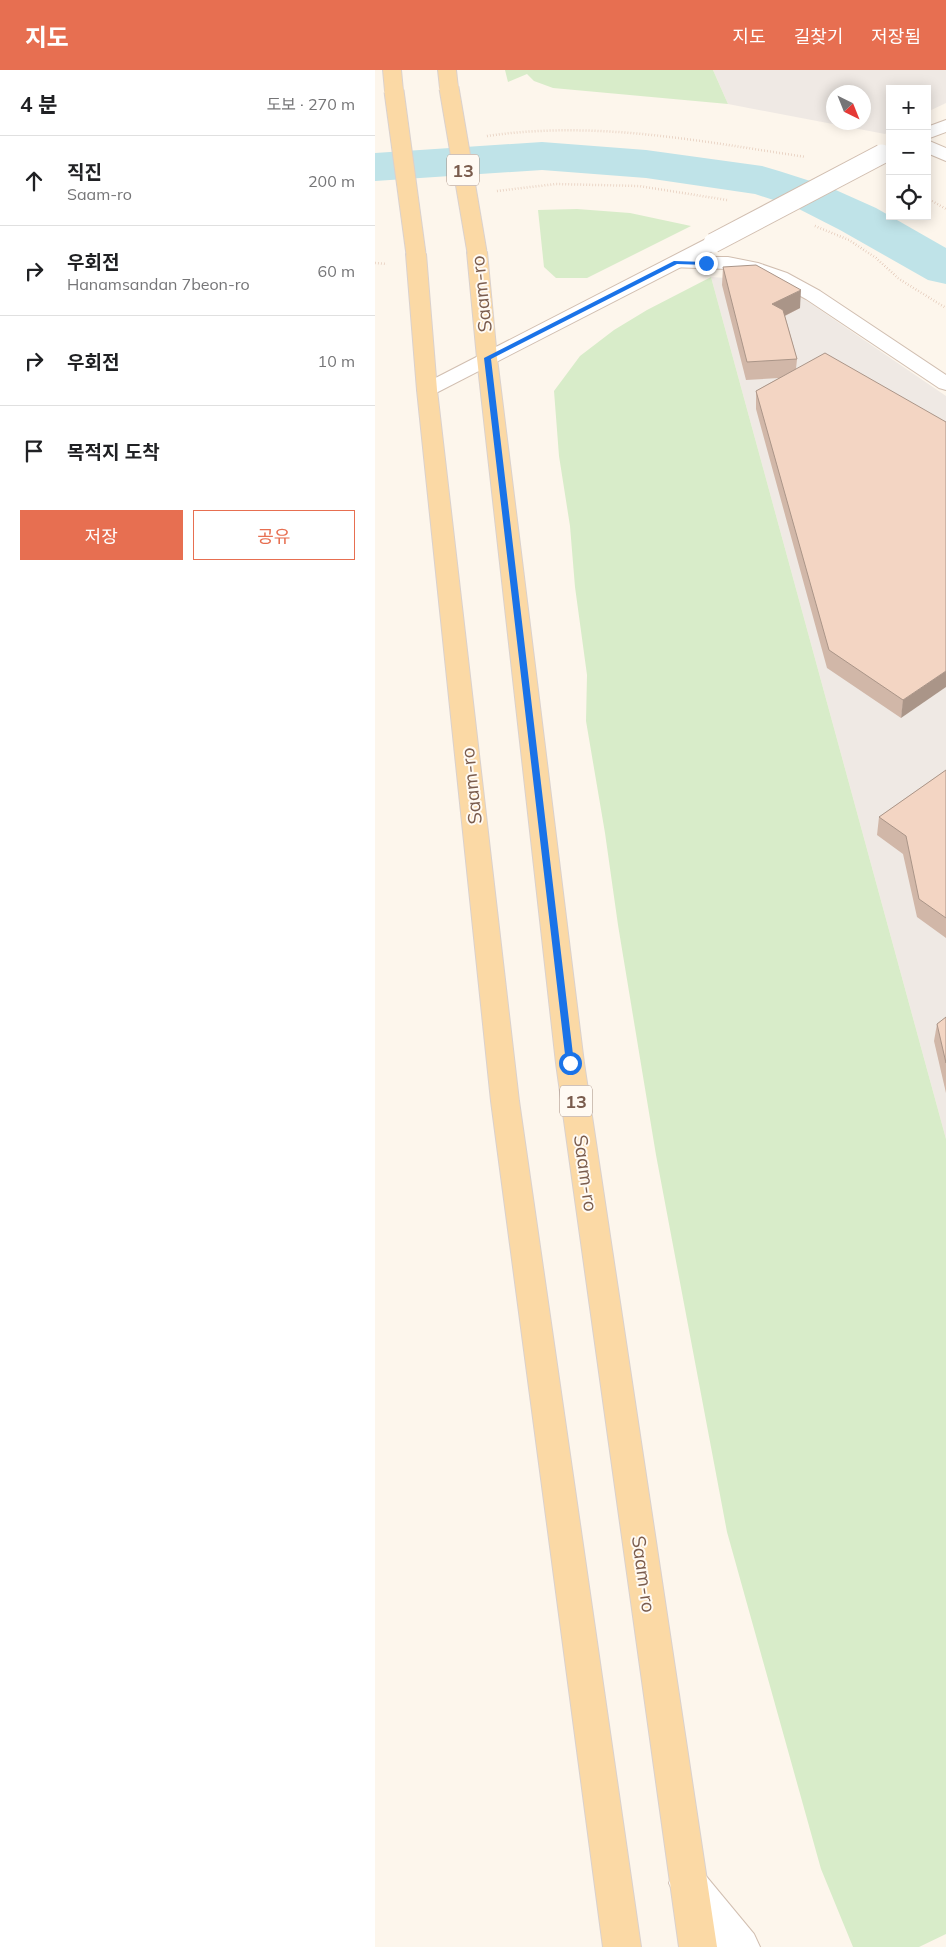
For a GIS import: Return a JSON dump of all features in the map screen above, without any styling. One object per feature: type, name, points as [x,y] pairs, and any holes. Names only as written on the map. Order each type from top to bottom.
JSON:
[{"type":"main road","name":"Saam-ro","points":[[392,70],[416,254],[427,390],[505,1101],[622,1947]]},
{"type":"main road","name":"Saam-ro","points":[[447,70],[477,252],[487,358],[570,1063],[697,1947]]},
{"type":"street","points":[[931,132],[946,124]]},
{"type":"street","points":[[931,147],[946,156]]},
{"type":"street","points":[[427,390],[886,152]]},
{"type":"street","points":[[676,262],[728,263],[751,267],[780,277],[813,295],[946,384]]},
{"type":"street","points":[[688,1883],[741,1947]]},
{"type":"path","points":[[481,136],[529,130],[630,132],[674,136],[810,158]]},
{"type":"path","points":[[494,191],[556,184],[639,186],[730,200]]},
{"type":"path","points":[[931,200],[946,209]]},
{"type":"path","points":[[814,226],[849,240],[876,258],[899,279],[946,308]]},
{"type":"shaded area","points":[[713,70],[946,70],[946,103],[931,110],[931,85],[886,85],[885,134],[864,130],[871,130],[871,85],[826,85],[826,123],[728,104]]},
{"type":"shaded area","points":[[711,277],[771,281],[804,299],[946,396],[946,1139]]},
{"type":"green space","points":[[505,70],[713,70],[728,104],[553,88],[534,81],[527,74],[508,82]]},
{"type":"green space","points":[[577,209],[630,213],[691,226],[587,278],[556,278],[544,267],[538,210]]},
{"type":"green space","points":[[711,277],[946,1139],[946,1934],[919,1947],[853,1947],[821,1869],[727,1532],[656,1155],[586,721],[587,675],[575,587],[570,526],[559,456],[554,391],[580,356],[614,330],[647,310]]},
{"type":"building","points":[[756,265],[801,290],[772,304],[783,310],[797,359],[747,362],[723,267]]},
{"type":"building","points":[[825,353],[946,422],[946,671],[903,700],[829,650],[756,391]]},
{"type":"building","points":[[946,770],[946,918],[919,899],[906,836],[879,817]]},
{"type":"building","points":[[946,1017],[946,1063],[937,1024]]},
{"type":"waterway","points":[[375,167],[542,156],[646,164],[762,181],[812,197],[858,219],[946,269]]},
{"type":"route","points":[[570,1063],[487,358],[676,262],[706,263]]}]
